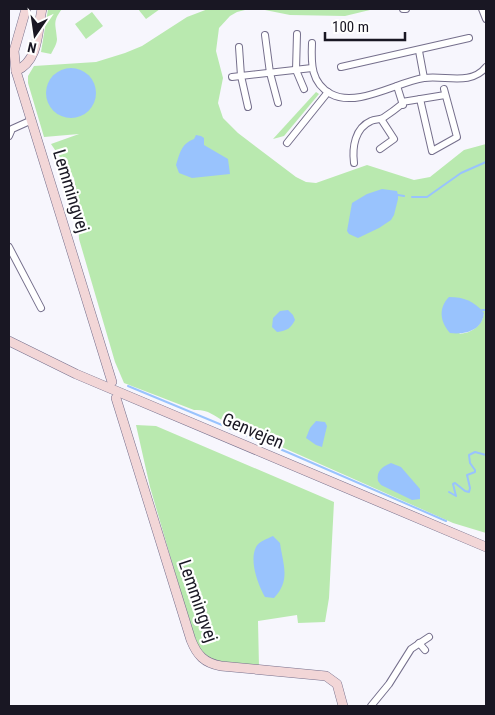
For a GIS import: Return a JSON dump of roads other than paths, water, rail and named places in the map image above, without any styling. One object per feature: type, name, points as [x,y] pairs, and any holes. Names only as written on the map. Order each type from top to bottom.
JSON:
[{"type":"street","name":"Lemmingvej","points":[[26,9],[14,51],[16,71],[112,382]]},
{"type":"street","points":[[16,71],[24,66],[34,53],[42,9]]},
{"type":"street","points":[[482,9],[486,19]]},
{"type":"street","points":[[297,34],[296,70],[304,89]]},
{"type":"street","points":[[266,35],[270,73],[278,103]]},
{"type":"street","points":[[341,67],[468,38]]},
{"type":"street","points":[[312,43],[312,68],[317,81],[335,96],[349,99],[424,78],[466,78],[474,77],[486,71]]},
{"type":"street","points":[[239,47],[248,107]]},
{"type":"street","points":[[418,50],[424,78]]},
{"type":"street","points":[[232,77],[312,68]]},
{"type":"street","points":[[397,86],[403,105]]},
{"type":"street","points":[[287,143],[328,92]]},
{"type":"street","points":[[354,163],[354,144],[357,134],[362,128],[403,105],[420,99],[445,92],[457,137],[432,151],[420,99]]},
{"type":"street","points":[[380,150],[394,138],[381,119]]},
{"type":"street","points":[[9,136],[12,129],[32,120]]},
{"type":"street","points":[[9,247],[42,308]]},
{"type":"street","name":"Genvejen","points":[[9,341],[76,374],[486,547]]},
{"type":"street","name":"Lemmingvej","points":[[116,398],[191,640],[199,656],[210,664],[221,666],[326,676],[337,684],[343,706]]},
{"type":"street","points":[[371,706],[389,684],[411,650],[429,636]]},
{"type":"street","points":[[419,643],[425,650]]},
{"type":"water","points":[[71,68],[80,70],[91,79],[96,93],[94,102],[85,113],[71,118],[62,116],[51,107],[46,93],[48,84],[57,73]]},
{"type":"water","points":[[196,135],[204,138],[204,145],[228,159],[230,174],[192,178],[179,173],[176,165],[180,153],[186,143],[194,139]]},
{"type":"water","points":[[382,189],[397,191],[398,199],[391,220],[358,238],[349,234],[347,231],[352,203],[367,194]]},
{"type":"water","points":[[449,297],[459,298],[476,305],[484,313],[480,324],[467,332],[450,333],[442,320],[443,306]]},
{"type":"water","points":[[288,310],[295,320],[288,329],[277,332],[272,327],[273,318],[280,311]]},
{"type":"water","points":[[316,421],[325,422],[327,426],[322,447],[306,438],[310,428]]},
{"type":"water","points":[[391,463],[401,467],[420,489],[420,499],[412,500],[381,485],[378,481],[379,472]]},
{"type":"water","points":[[273,536],[280,543],[284,565],[283,585],[274,598],[265,597],[262,592],[255,573],[253,559],[257,545]]},
{"type":"waterway","points":[[412,197],[427,197],[461,173],[486,162]]},
{"type":"waterway","points":[[398,195],[404,196]]},
{"type":"waterway","points":[[128,386],[446,521]]},
{"type":"waterway","points":[[449,492],[456,496],[453,484],[455,483],[469,492],[467,475],[475,472],[470,463],[469,455],[475,452],[486,455]]}]
